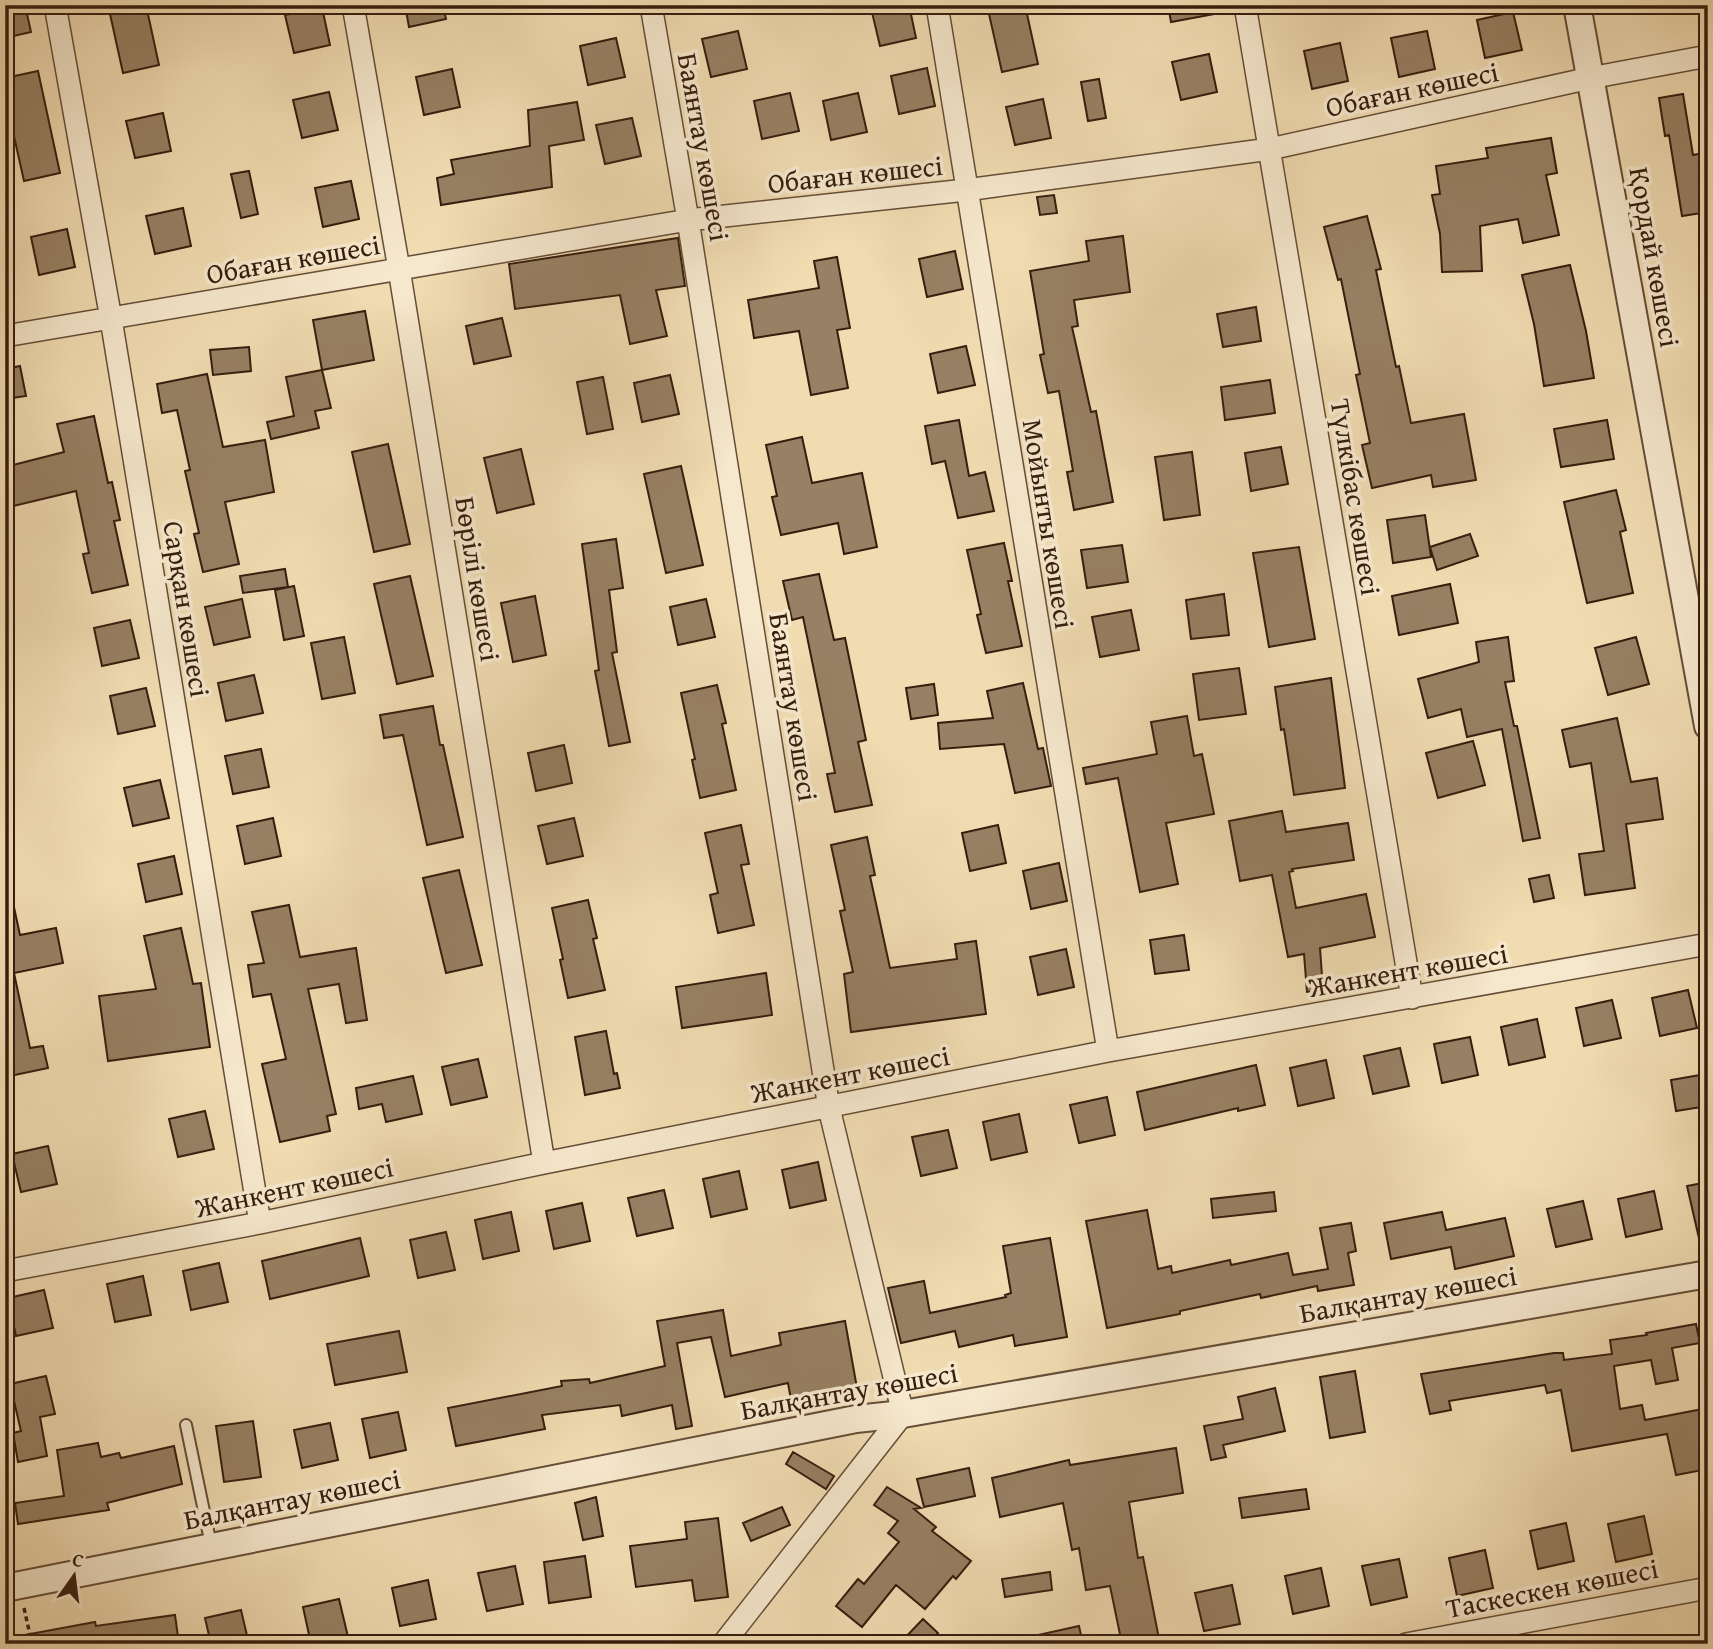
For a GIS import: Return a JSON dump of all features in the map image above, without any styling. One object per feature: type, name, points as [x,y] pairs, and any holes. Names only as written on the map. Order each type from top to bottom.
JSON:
[{"type":"street","name":"Сарқан көшесі","points":[[55,5],[111,318],[260,1223]]},
{"type":"street","name":"Бөрілі көшесі","points":[[354,5],[544,1163]]},
{"type":"street","name":"Баянтау көшесі","points":[[651,5],[688,220],[829,1108],[903,1414]]},
{"type":"street","name":"Мойынты көшесі","points":[[937,5],[1108,1051]]},
{"type":"street","name":"Түлкібас көшесі","points":[[1245,5],[1412,998]]},
{"type":"street","name":"Қордай көшесі","points":[[1577,5],[1708,726]]},
{"type":"street","name":"Обаған көшесі","points":[[5,335],[688,220],[966,190],[1270,149],[1590,78],[1708,56]]},
{"type":"street","name":"Жанкент көшесі","points":[[5,1271],[260,1223],[544,1163],[1108,1051],[1708,944]]},
{"type":"street","name":"Балқантау көшесі","points":[[13,1587],[856,1419],[903,1414],[1708,1274]]},
{"type":"street","points":[[723,1644],[903,1414]]},
{"type":"street","name":"Таскескен көшесі","points":[[1406,1644],[1708,1588]]},
{"type":"lane","points":[[186,1425],[211,1547]]},
{"type":"path","points":[[13,1587],[32,1644]]},
{"type":"building","points":[[5,5],[25,5],[31,32],[5,38]]},
{"type":"building","points":[[108,5],[146,5],[159,65],[123,73]]},
{"type":"building","points":[[405,5],[443,5],[446,19],[409,27]]},
{"type":"building","points":[[882,5],[909,5],[916,38],[880,46],[871,8]]},
{"type":"building","points":[[987,5],[1025,5],[1038,64],[1002,72]]},
{"type":"building","points":[[1168,5],[1219,5],[1220,13],[1171,22]]},
{"type":"building","points":[[322,7],[330,45],[294,53],[285,15]]},
{"type":"building","points":[[1513,12],[1522,50],[1485,58],[1477,20]]},
{"type":"building","points":[[738,31],[747,69],[711,77],[702,39]]},
{"type":"building","points":[[1427,31],[1435,69],[1399,77],[1391,38]]},
{"type":"building","points":[[616,38],[625,77],[588,85],[580,46]]},
{"type":"building","points":[[1340,43],[1348,81],[1312,89],[1304,51]]},
{"type":"building","points":[[1209,54],[1217,92],[1181,100],[1172,62]]},
{"type":"building","points":[[927,68],[935,106],[899,114],[891,76]]},
{"type":"building","points":[[452,69],[460,107],[424,115],[416,77]]},
{"type":"building","points":[[38,71],[60,173],[24,181],[5,96],[5,78]]},
{"type":"building","points":[[1099,79],[1106,118],[1088,121],[1081,82]]},
{"type":"building","points":[[329,92],[338,130],[302,138],[293,100]]},
{"type":"building","points":[[790,93],[799,131],[762,139],[754,101]]},
{"type":"building","points":[[858,93],[867,132],[831,140],[823,101]]},
{"type":"building","points":[[1683,94],[1693,155],[1708,152],[1708,212],[1682,216],[1669,135],[1665,136],[1659,98]]},
{"type":"building","points":[[1043,99],[1051,138],[1015,145],[1006,107]]},
{"type":"building","points":[[577,102],[584,140],[549,146],[552,187],[441,205],[437,178],[454,174],[451,160],[530,146],[528,110]]},
{"type":"building","points":[[163,113],[171,151],[135,158],[126,121]]},
{"type":"building","points":[[632,118],[641,156],[605,164],[596,125]]},
{"type":"building","points":[[1551,138],[1557,173],[1546,175],[1559,235],[1523,243],[1518,219],[1480,226],[1482,271],[1442,272],[1440,234],[1432,195],[1440,194],[1436,166],[1488,158],[1486,148]]},
{"type":"building","points":[[249,171],[258,214],[241,218],[231,174]]},
{"type":"building","points":[[351,181],[359,219],[323,227],[315,188]]},
{"type":"building","points":[[1054,195],[1057,213],[1040,215],[1037,197]]},
{"type":"building","points":[[183,208],[191,246],[155,254],[146,216]]},
{"type":"building","points":[[1367,216],[1381,269],[1376,270],[1396,367],[1399,366],[1411,423],[1464,414],[1476,480],[1433,487],[1431,475],[1372,488],[1362,445],[1370,443],[1356,375],[1360,374],[1341,279],[1338,280],[1324,227]]},
{"type":"building","points":[[67,229],[75,267],[39,275],[31,237]]},
{"type":"building","points":[[1123,236],[1130,292],[1074,300],[1078,326],[1072,327],[1091,412],[1096,411],[1113,502],[1074,510],[1067,472],[1073,471],[1059,391],[1048,393],[1040,355],[1044,354],[1030,271],[1089,261],[1086,241]]},
{"type":"building","points":[[678,238],[685,286],[656,290],[667,336],[630,344],[620,295],[515,309],[509,264]]},
{"type":"building","points":[[955,251],[963,289],[927,297],[919,259]]},
{"type":"building","points":[[837,257],[850,328],[837,330],[848,388],[811,395],[799,331],[754,338],[748,300],[819,288],[814,261]]},
{"type":"building","points":[[1570,265],[1594,378],[1544,386],[1534,324],[1522,275]]},
{"type":"building","points":[[1256,307],[1261,341],[1223,347],[1217,314]]},
{"type":"building","points":[[365,311],[374,360],[322,370],[313,320]]},
{"type":"building","points":[[502,318],[511,356],[474,364],[466,326]]},
{"type":"building","points":[[966,346],[975,385],[938,393],[930,354]]},
{"type":"building","points":[[249,347],[251,371],[213,375],[210,350]]},
{"type":"building","points":[[20,366],[26,396],[5,399],[5,369]]},
{"type":"building","points":[[322,370],[331,408],[315,411],[319,428],[271,439],[267,422],[294,416],[286,377]]},
{"type":"building","points":[[207,374],[223,447],[265,440],[274,492],[225,502],[239,564],[203,572],[194,534],[199,533],[185,471],[190,470],[177,410],[162,413],[157,384]]},
{"type":"building","points":[[670,375],[679,414],[642,422],[634,383]]},
{"type":"building","points":[[603,377],[613,429],[587,434],[577,382]]},
{"type":"building","points":[[1270,380],[1275,413],[1225,420],[1221,387]]},
{"type":"building","points":[[94,416],[108,483],[112,482],[120,520],[114,521],[128,585],[92,593],[83,554],[89,553],[76,491],[5,508],[5,467],[64,452],[57,424]]},
{"type":"building","points":[[959,420],[969,476],[985,472],[994,511],[958,518],[945,461],[932,464],[925,426]]},
{"type":"building","points":[[1607,420],[1614,459],[1561,467],[1554,429]]},
{"type":"building","points":[[802,437],[812,483],[862,473],[877,547],[844,554],[838,523],[781,535],[772,497],[777,496],[766,445]]},
{"type":"building","points":[[388,444],[410,544],[374,552],[352,452]]},
{"type":"building","points":[[1281,447],[1288,484],[1251,491],[1245,453]]},
{"type":"building","points":[[521,449],[534,504],[497,513],[484,458]]},
{"type":"building","points":[[1192,452],[1200,515],[1164,520],[1155,457]]},
{"type":"building","points":[[681,466],[703,565],[666,573],[644,474]]},
{"type":"building","points":[[1616,490],[1626,530],[1620,532],[1633,593],[1587,603],[1564,502]]},
{"type":"building","points":[[1425,515],[1431,557],[1393,563],[1387,520]]},
{"type":"building","points":[[1470,534],[1478,556],[1437,570],[1430,547]]},
{"type":"building","points":[[616,539],[623,588],[609,590],[617,652],[612,653],[630,742],[609,746],[595,671],[599,670],[582,544]]},
{"type":"building","points":[[1004,543],[1012,581],[1008,581],[1022,646],[986,653],[977,615],[981,614],[967,550]]},
{"type":"building","points":[[1122,545],[1128,582],[1087,588],[1081,550]]},
{"type":"building","points":[[1299,547],[1315,639],[1269,647],[1253,553]]},
{"type":"building","points":[[285,569],[288,587],[243,593],[240,576]]},
{"type":"building","points":[[819,574],[834,640],[845,638],[866,740],[858,742],[872,805],[835,812],[827,774],[835,773],[803,617],[792,620],[783,581]]},
{"type":"building","points":[[410,576],[433,676],[397,684],[374,584]]},
{"type":"building","points":[[1450,584],[1458,623],[1399,635],[1392,596]]},
{"type":"building","points":[[294,586],[304,636],[284,640],[275,590]]},
{"type":"building","points":[[1224,594],[1229,635],[1191,639],[1186,600]]},
{"type":"building","points":[[535,596],[546,655],[513,662],[501,603]]},
{"type":"building","points":[[242,599],[250,637],[214,645],[205,607]]},
{"type":"building","points":[[706,599],[715,637],[678,645],[670,607]]},
{"type":"building","points":[[1131,610],[1139,650],[1100,657],[1092,617]]},
{"type":"building","points":[[130,620],[139,658],[102,666],[94,628]]},
{"type":"building","points":[[344,637],[355,693],[322,699],[311,643]]},
{"type":"building","points":[[1508,637],[1514,681],[1505,682],[1540,838],[1523,841],[1502,729],[1467,737],[1461,709],[1428,718],[1418,679],[1479,662],[1476,642]]},
{"type":"building","points":[[1636,637],[1649,684],[1608,695],[1595,648]]},
{"type":"building","points":[[1239,668],[1246,714],[1199,720],[1193,674]]},
{"type":"building","points":[[254,675],[263,713],[226,721],[218,683]]},
{"type":"building","points":[[1331,678],[1345,788],[1294,795],[1275,687]]},
{"type":"building","points":[[1023,683],[1038,749],[1043,748],[1051,786],[1015,793],[1004,744],[940,749],[938,723],[993,718],[987,691]]},
{"type":"building","points":[[934,684],[938,715],[911,719],[906,688]]},
{"type":"building","points":[[717,685],[736,790],[700,798],[681,693]]},
{"type":"building","points":[[146,688],[155,726],[118,734],[110,696]]},
{"type":"building","points":[[433,706],[463,837],[427,845],[403,735],[384,738],[380,715]]},
{"type":"building","points":[[1187,716],[1194,756],[1202,754],[1214,814],[1166,823],[1178,884],[1140,892],[1118,778],[1086,784],[1083,768],[1157,754],[1151,722]]},
{"type":"building","points":[[1617,718],[1631,782],[1657,778],[1663,819],[1626,824],[1635,888],[1585,895],[1579,854],[1604,851],[1591,763],[1570,767],[1562,730]]},
{"type":"building","points":[[1473,741],[1485,785],[1438,798],[1426,753]]},
{"type":"building","points":[[564,745],[572,783],[536,791],[528,753]]},
{"type":"building","points":[[261,749],[269,787],[233,794],[225,756]]},
{"type":"building","points":[[160,780],[169,818],[133,826],[124,788]]},
{"type":"building","points":[[1282,811],[1286,832],[1348,823],[1354,860],[1292,869],[1293,871],[1289,872],[1296,908],[1366,894],[1375,937],[1320,948],[1323,990],[1307,992],[1304,954],[1288,957],[1272,875],[1240,881],[1229,821]]},
{"type":"building","points":[[273,818],[281,856],[245,864],[237,826]]},
{"type":"building","points":[[574,818],[583,856],[547,864],[538,826]]},
{"type":"building","points":[[741,825],[749,864],[741,865],[754,925],[718,933],[710,895],[718,893],[705,833]]},
{"type":"building","points":[[998,825],[1006,863],[970,871],[962,833]]},
{"type":"building","points":[[867,837],[875,875],[870,876],[890,968],[957,959],[955,944],[976,941],[986,1014],[851,1032],[844,974],[853,972],[840,911],[845,910],[831,845]]},
{"type":"building","points":[[174,856],[182,894],[146,902],[138,864]]},
{"type":"building","points":[[1059,863],[1067,901],[1031,909],[1023,871]]},
{"type":"building","points":[[459,870],[482,965],[446,973],[423,878]]},
{"type":"building","points":[[1549,875],[1554,898],[1534,902],[1529,879]]},
{"type":"building","points":[[12,898],[20,935],[56,928],[63,963],[14,973],[30,1048],[43,1046],[48,1068],[5,1077],[5,899]]},
{"type":"building","points":[[588,900],[597,938],[593,939],[605,990],[568,998],[552,908]]},
{"type":"building","points":[[289,905],[300,957],[356,948],[367,1020],[346,1023],[339,984],[308,989],[336,1114],[327,1116],[330,1131],[280,1142],[262,1064],[286,1059],[271,994],[253,997],[248,965],[264,963],[252,912]]},
{"type":"building","points":[[181,928],[193,984],[201,983],[210,1047],[108,1061],[99,996],[156,989],[144,936]]},
{"type":"building","points":[[1184,935],[1189,970],[1155,974],[1150,940]]},
{"type":"building","points":[[1066,949],[1074,987],[1038,995],[1030,957]]},
{"type":"building","points":[[766,973],[772,1015],[682,1028],[676,987]]},
{"type":"building","points":[[1688,990],[1697,1028],[1660,1036],[1652,998]]},
{"type":"building","points":[[1612,1000],[1621,1038],[1584,1046],[1576,1008]]},
{"type":"building","points":[[1537,1019],[1545,1057],[1509,1065],[1501,1027]]},
{"type":"building","points":[[606,1031],[614,1074],[617,1073],[620,1088],[585,1095],[575,1037]]},
{"type":"building","points":[[1470,1037],[1478,1075],[1442,1083],[1434,1044]]},
{"type":"building","points":[[1400,1048],[1409,1086],[1373,1094],[1364,1056]]},
{"type":"building","points":[[478,1059],[487,1097],[451,1105],[442,1067]]},
{"type":"building","points":[[1326,1060],[1334,1098],[1298,1106],[1290,1068]]},
{"type":"building","points":[[1256,1065],[1265,1105],[1238,1111],[1238,1108],[1145,1130],[1137,1092]]},
{"type":"building","points":[[1706,1074],[1708,1106],[1676,1111],[1671,1080]]},
{"type":"building","points":[[413,1076],[422,1114],[386,1122],[382,1104],[359,1109],[356,1088]]},
{"type":"building","points":[[1107,1097],[1115,1135],[1079,1143],[1070,1105]]},
{"type":"building","points":[[205,1111],[214,1149],[178,1157],[169,1119]]},
{"type":"building","points":[[1019,1114],[1027,1152],[991,1160],[983,1122]]},
{"type":"building","points":[[948,1130],[957,1168],[921,1176],[912,1137]]},
{"type":"building","points":[[48,1146],[57,1184],[21,1192],[12,1154]]},
{"type":"building","points":[[818,1162],[826,1200],[790,1208],[782,1170]]},
{"type":"building","points":[[739,1171],[747,1209],[711,1217],[703,1179]]},
{"type":"building","points":[[1708,1182],[1708,1247],[1701,1247],[1687,1186]]},
{"type":"building","points":[[664,1190],[673,1228],[637,1236],[628,1198]]},
{"type":"building","points":[[1654,1191],[1662,1229],[1626,1237],[1618,1199]]},
{"type":"building","points":[[1274,1192],[1276,1211],[1213,1218],[1211,1199]]},
{"type":"building","points":[[1583,1201],[1592,1239],[1556,1247],[1547,1209]]},
{"type":"building","points":[[582,1203],[590,1241],[554,1249],[546,1211]]},
{"type":"building","points":[[1147,1210],[1158,1269],[1171,1266],[1172,1273],[1230,1260],[1231,1265],[1288,1253],[1293,1275],[1328,1269],[1320,1228],[1351,1223],[1356,1251],[1348,1253],[1354,1285],[1318,1291],[1317,1286],[1261,1298],[1260,1294],[1180,1311],[1180,1314],[1107,1328],[1086,1221]]},
{"type":"building","points":[[511,1212],[519,1251],[483,1259],[475,1220]]},
{"type":"building","points":[[1442,1212],[1446,1230],[1505,1218],[1514,1256],[1455,1269],[1451,1247],[1391,1259],[1384,1223]]},
{"type":"building","points":[[446,1232],[455,1270],[418,1278],[410,1240]]},
{"type":"building","points":[[360,1238],[369,1276],[270,1299],[262,1261]]},
{"type":"building","points":[[1050,1238],[1067,1337],[1015,1346],[1013,1335],[959,1347],[955,1331],[901,1343],[888,1288],[924,1281],[930,1313],[1006,1297],[1005,1295],[1011,1293],[1003,1246]]},
{"type":"building","points":[[219,1263],[228,1302],[191,1310],[183,1271]]},
{"type":"building","points":[[143,1276],[151,1315],[115,1322],[107,1284]]},
{"type":"building","points":[[44,1290],[53,1328],[16,1336],[8,1298]]},
{"type":"building","points":[[723,1310],[731,1356],[781,1345],[779,1333],[845,1321],[857,1388],[791,1400],[788,1383],[725,1397],[711,1337],[677,1343],[692,1426],[676,1429],[672,1405],[622,1416],[620,1405],[542,1415],[545,1429],[456,1446],[448,1408],[562,1386],[561,1381],[589,1379],[590,1383],[665,1366],[657,1321]]},
{"type":"building","points":[[1696,1324],[1700,1343],[1672,1348],[1678,1380],[1656,1384],[1651,1360],[1614,1366],[1620,1409],[1642,1405],[1645,1420],[1708,1408],[1708,1469],[1676,1475],[1667,1434],[1572,1451],[1561,1390],[1547,1393],[1545,1385],[1449,1401],[1451,1410],[1430,1414],[1421,1374],[1554,1353],[1563,1353],[1564,1360],[1612,1354],[1610,1340]]},
{"type":"building","points":[[399,1331],[407,1372],[335,1385],[327,1344]]},
{"type":"building","points":[[1355,1371],[1365,1432],[1330,1438],[1320,1377]]},
{"type":"building","points":[[46,1376],[55,1414],[40,1417],[47,1456],[18,1462],[13,1433],[21,1431],[10,1384]]},
{"type":"building","points":[[1275,1388],[1285,1431],[1223,1445],[1226,1457],[1211,1460],[1204,1426],[1243,1419],[1238,1397]]},
{"type":"building","points":[[398,1412],[406,1450],[370,1458],[362,1419]]},
{"type":"building","points":[[253,1421],[261,1477],[224,1482],[216,1426]]},
{"type":"building","points":[[330,1423],[338,1460],[302,1468],[294,1430]]},
{"type":"building","points":[[98,1443],[101,1457],[119,1453],[121,1458],[174,1446],[182,1484],[107,1503],[109,1510],[18,1524],[15,1503],[64,1496],[57,1450]]},
{"type":"building","points":[[1176,1448],[1183,1493],[1129,1502],[1138,1558],[1143,1557],[1160,1644],[1122,1644],[1110,1586],[1086,1590],[1079,1548],[1072,1550],[1063,1503],[1000,1517],[992,1478],[1069,1460],[1070,1465]]},
{"type":"building","points":[[793,1452],[834,1476],[826,1489],[786,1464]]},
{"type":"building","points":[[969,1468],[975,1496],[924,1507],[917,1479]]},
{"type":"building","points":[[887,1487],[921,1508],[914,1509],[936,1527],[932,1531],[971,1561],[956,1579],[953,1576],[925,1609],[896,1585],[862,1627],[836,1606],[858,1579],[864,1584],[899,1542],[888,1533],[898,1521],[874,1505]]},
{"type":"building","points":[[1306,1489],[1309,1509],[1242,1518],[1239,1498]]},
{"type":"building","points":[[596,1497],[603,1536],[583,1540],[575,1503]]},
{"type":"building","points":[[782,1507],[790,1525],[751,1541],[743,1523]]},
{"type":"building","points":[[1644,1516],[1652,1554],[1616,1562],[1608,1524]]},
{"type":"building","points":[[718,1518],[728,1597],[695,1601],[692,1580],[636,1587],[630,1546],[687,1539],[685,1522]]},
{"type":"building","points":[[1566,1523],[1574,1561],[1538,1569],[1530,1531]]},
{"type":"building","points":[[1485,1550],[1493,1588],[1457,1596],[1449,1558]]},
{"type":"building","points":[[585,1556],[591,1597],[549,1603],[544,1562]]},
{"type":"building","points":[[1399,1559],[1407,1597],[1371,1605],[1362,1566]]},
{"type":"building","points":[[515,1566],[523,1604],[487,1611],[478,1573]]},
{"type":"building","points":[[1321,1568],[1329,1606],[1293,1614],[1285,1576]]},
{"type":"building","points":[[1050,1572],[1052,1590],[1005,1597],[1002,1579]]},
{"type":"building","points":[[428,1580],[436,1619],[400,1626],[392,1588]]},
{"type":"building","points":[[1232,1585],[1240,1624],[1204,1631],[1195,1593]]},
{"type":"building","points":[[339,1599],[348,1637],[311,1644],[303,1607]]},
{"type":"building","points":[[241,1610],[249,1644],[211,1644],[205,1618]]},
{"type":"building","points":[[175,1615],[179,1644],[20,1644],[19,1636],[95,1622],[96,1626]]},
{"type":"building","points":[[923,1619],[938,1633],[929,1644],[899,1644]]},
{"type":"building","points":[[1079,1626],[1083,1644],[1030,1644],[1029,1637]]}]
